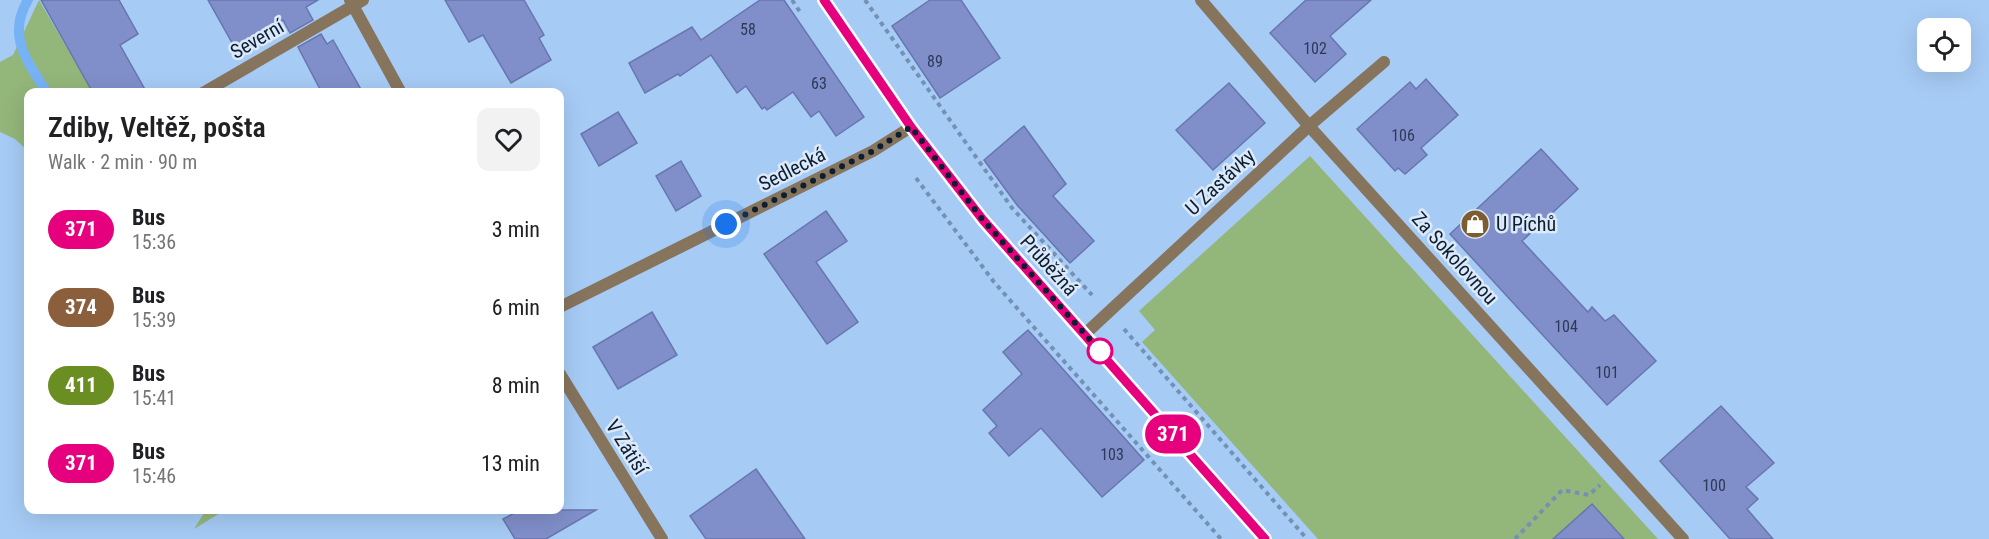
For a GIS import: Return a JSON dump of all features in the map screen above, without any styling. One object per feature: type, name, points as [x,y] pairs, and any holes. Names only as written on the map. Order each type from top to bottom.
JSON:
[{"type":"street","name":"Průběžná","points":[[824,0],[911,127],[983,220],[1266,539]]},
{"type":"street","name":"Za Sokolovnou","points":[[1201,0],[1309,126],[1683,539]]},
{"type":"street","name":"Severní","points":[[210,88],[355,2]]},
{"type":"street","points":[[355,2],[398,88]]},
{"type":"street","name":"U Zastávky","points":[[1085,334],[1309,126],[1384,62]]},
{"type":"street","name":"Sedlecká","points":[[564,305],[873,151],[911,127]]},
{"type":"street","name":"V Zátiší","points":[[564,380],[662,539]]},
{"type":"path","points":[[865,0],[1012,208],[1119,324],[1307,539]]},
{"type":"path","points":[[940,213],[994,282],[1221,539]]},
{"type":"path","points":[[1515,539],[1562,490],[1589,495],[1598,487]]},
{"type":"green space","points":[[39,0],[90,88],[24,88],[24,147],[15,139],[0,132],[0,62],[13,55]]},
{"type":"green space","points":[[1310,156],[1658,539],[1624,539],[1592,504],[1553,539],[1318,539],[1142,342],[1155,330],[1139,311]]},
{"type":"green space","points":[[203,514],[218,514],[194,529]]},
{"type":"building","points":[[41,0],[119,0],[138,34],[120,45],[144,88],[90,88]]},
{"type":"building","points":[[208,0],[318,0],[306,7],[313,20],[290,33],[283,20],[235,48]]},
{"type":"building","points":[[445,0],[524,0],[544,35],[539,38],[551,60],[511,83],[483,35],[469,42]]},
{"type":"building","points":[[760,0],[784,0],[864,117],[836,136],[819,111],[811,117],[793,92],[767,110],[765,107],[762,109],[746,86],[737,93],[711,55],[680,76],[678,74],[645,93],[629,63],[692,27],[701,40]]},
{"type":"building","points":[[930,0],[961,0],[1000,58],[940,98],[892,26]]},
{"type":"building","points":[[1306,0],[1371,0],[1330,36],[1346,54],[1315,82],[1270,33]]},
{"type":"building","points":[[321,34],[327,44],[333,40],[360,88],[319,88],[298,47]]},
{"type":"building","points":[[1426,79],[1458,115],[1421,148],[1427,155],[1405,174],[1398,168],[1395,171],[1357,129],[1410,82],[1416,89]]},
{"type":"building","points":[[1229,83],[1265,123],[1213,170],[1176,130]]},
{"type":"building","points":[[618,112],[637,143],[599,166],[581,134]]},
{"type":"building","points":[[1024,126],[1066,184],[1053,196],[1094,241],[1070,263],[1017,205],[984,160]]},
{"type":"building","points":[[1541,149],[1578,189],[1522,241],[1588,312],[1592,307],[1605,321],[1614,315],[1656,361],[1607,405],[1450,234]]},
{"type":"building","points":[[681,161],[701,196],[676,211],[656,176]]},
{"type":"building","points":[[826,211],[847,241],[816,262],[858,322],[827,344],[764,254]]},
{"type":"building","points":[[652,312],[677,355],[618,389],[593,347]]},
{"type":"building","points":[[1028,330],[1144,460],[1102,497],[1041,428],[1009,456],[989,433],[997,426],[983,410],[1022,374],[1003,352]]},
{"type":"building","points":[[1721,406],[1774,463],[1746,487],[1758,499],[1747,509],[1773,539],[1730,539],[1660,461]]},
{"type":"building","points":[[756,469],[805,539],[706,539],[690,516]]},
{"type":"building","points":[[1592,504],[1624,539],[1553,539]]},
{"type":"building","points":[[564,510],[596,510],[546,539],[515,539],[503,519],[512,514],[564,514]]},
{"type":"waterway","points":[[28,0],[19,25],[19,37],[27,59],[44,88]]},
{"type":"bus line","name":"371","points":[[824,0],[941,169],[1038,283],[1265,539]]},
{"type":"place","name":"U Píchů","points":[[1475,224]]},
{"type":"route","points":[[726,224],[873,151],[911,127],[941,169],[983,220],[1100,351]]}]
